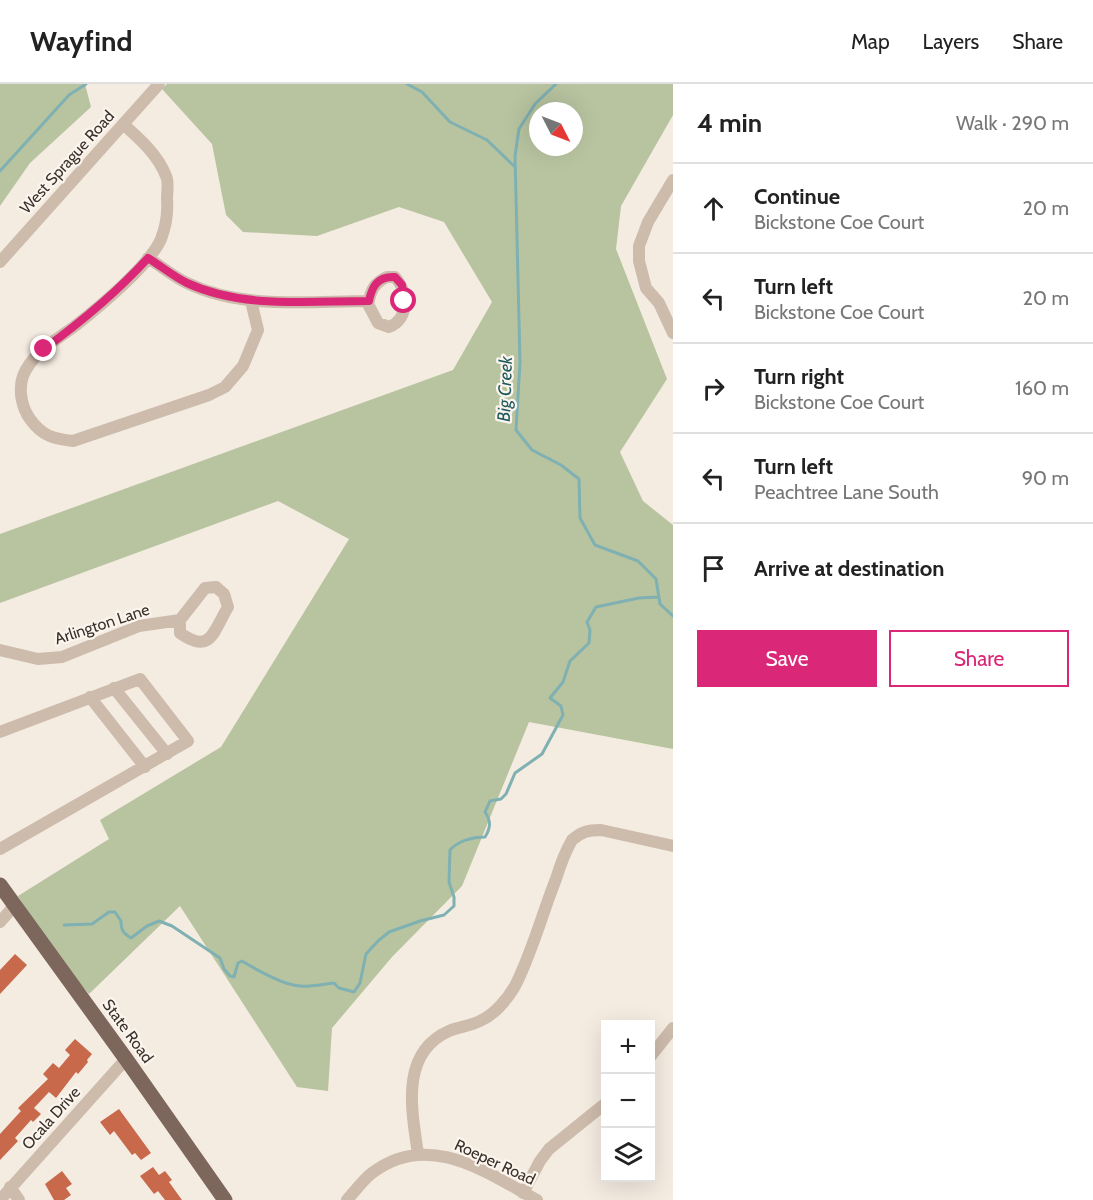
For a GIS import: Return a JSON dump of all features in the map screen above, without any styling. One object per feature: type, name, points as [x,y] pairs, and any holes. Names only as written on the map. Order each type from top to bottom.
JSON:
[{"type":"main road","name":"State Road","points":[[0,885],[225,1200]]},
{"type":"street","name":"West Sprague Road","points":[[0,262],[159,84]]},
{"type":"street","points":[[123,124],[148,146],[167,177],[168,214],[160,239],[148,258],[133,274],[76,325],[44,349],[32,362],[23,377],[21,395],[27,415],[35,426],[54,439],[73,441],[209,395],[225,387],[243,366],[258,330],[251,301]]},
{"type":"street","points":[[673,180],[648,222],[639,246],[639,261],[646,288],[659,303],[673,333]]},
{"type":"street","points":[[148,258],[186,282],[203,289],[251,301],[369,301]]},
{"type":"street","points":[[216,587],[224,594],[228,607],[210,639],[201,643],[191,641],[180,633],[180,620],[205,588],[216,587]]},
{"type":"street","name":"Arlington Lane","points":[[0,650],[38,659],[62,657],[140,626],[180,620]]},
{"type":"street","points":[[0,732],[140,679],[188,741],[0,849]]},
{"type":"street","points":[[114,688],[166,754]]},
{"type":"street","points":[[90,697],[142,768]]},
{"type":"street","points":[[418,1154],[411,1094],[412,1081],[420,1058],[441,1035],[480,1021],[494,1012],[508,997],[519,975],[572,840],[580,833],[601,830],[673,846]]},
{"type":"street","points":[[0,922],[14,906]]},
{"type":"street","points":[[655,1052],[673,1028]]},
{"type":"street","name":"Ocala Drive","points":[[0,1200],[126,1059]]},
{"type":"street","points":[[523,1192],[549,1149],[601,1107]]},
{"type":"street","name":"Roeper Road","points":[[347,1200],[371,1174],[386,1164],[418,1154],[444,1155],[455,1158],[537,1200]]},
{"type":"street","points":[[10,1188],[19,1200]]},
{"type":"green space","points":[[0,84],[85,84],[91,107],[30,163],[0,206]]},
{"type":"green space","points":[[167,84],[673,84],[673,115],[621,206],[616,249],[667,379],[620,452],[643,501],[673,525],[673,749],[529,722],[462,886],[392,957],[332,1028],[328,1091],[297,1087],[180,906],[89,994],[49,947],[18,896],[109,839],[100,820],[221,747],[349,539],[278,501],[0,603],[0,534],[453,370],[492,302],[444,222],[399,207],[317,236],[243,232],[226,215],[212,144],[162,89]]},
{"type":"building","points":[[15,954],[27,965],[0,994],[0,970]]},
{"type":"building","points":[[75,1039],[92,1054],[88,1062],[78,1074],[76,1072],[56,1098],[49,1092],[34,1108],[41,1114],[33,1122],[31,1120],[15,1138],[18,1141],[0,1160],[0,1134],[21,1111],[18,1108],[48,1079],[43,1074],[53,1063],[59,1068],[70,1055],[65,1050]]},
{"type":"building","points":[[119,1109],[151,1153],[141,1160],[135,1153],[132,1155],[114,1131],[110,1135],[100,1122]]},
{"type":"building","points":[[153,1167],[159,1175],[165,1171],[172,1180],[169,1182],[182,1200],[165,1200],[158,1191],[154,1194],[140,1176]]},
{"type":"building","points":[[62,1171],[72,1184],[66,1188],[71,1195],[64,1200],[54,1200],[45,1184]]},
{"type":"waterway","points":[[0,171],[69,95],[86,84]]},
{"type":"waterway","points":[[407,84],[422,92],[450,122],[487,140],[515,167]]},
{"type":"waterway","name":"Big Creek","points":[[556,84],[535,104],[519,129],[515,156],[520,362],[516,430],[532,450],[561,465],[579,479],[580,518],[595,545],[638,561],[656,579],[660,604],[673,616]]},
{"type":"waterway","points":[[64,925],[92,924],[109,912],[115,912],[121,921],[123,931],[131,938],[147,926],[159,921],[172,926],[220,958],[224,969],[230,976],[234,977],[238,963],[242,961],[293,985],[334,983],[339,988],[354,992],[360,983],[366,954],[378,941],[389,932],[444,915],[454,906],[454,897],[449,882],[450,850],[466,840],[485,837],[490,824],[485,812],[490,801],[501,799],[506,794],[515,773],[542,754],[563,715],[561,706],[550,698],[563,682],[570,661],[589,643],[590,630],[587,622],[596,607],[639,598],[659,597]]},
{"type":"route","points":[[44,349],[76,325],[148,258],[186,282],[203,289],[251,301],[369,301],[372,289],[379,280],[395,277],[402,285],[404,301]]}]
